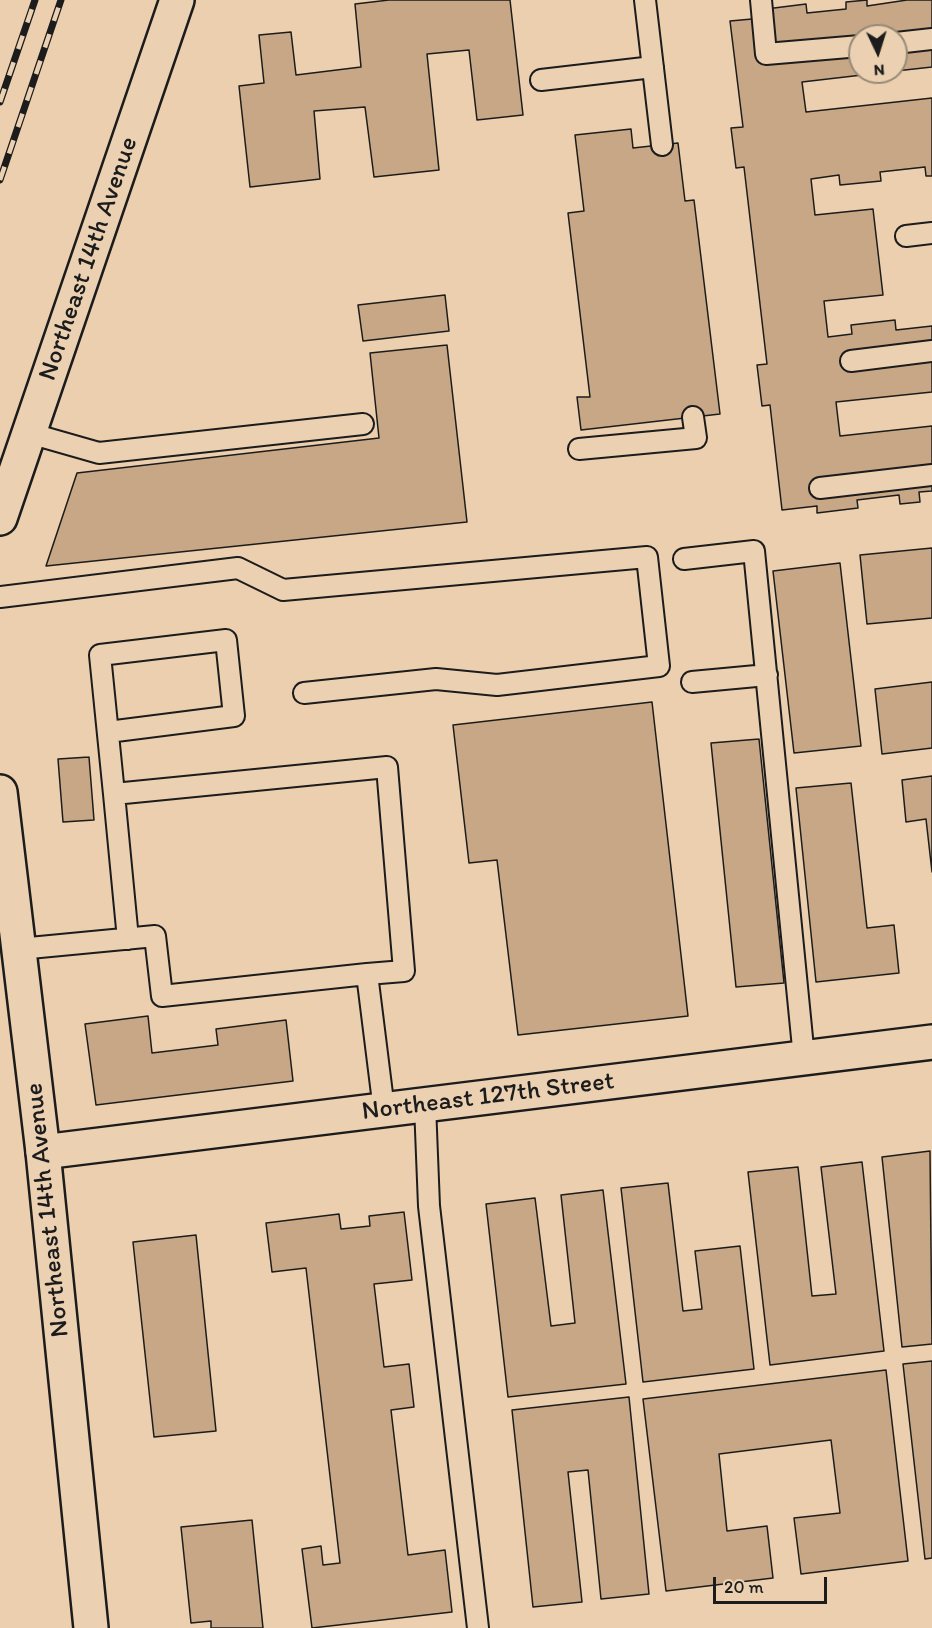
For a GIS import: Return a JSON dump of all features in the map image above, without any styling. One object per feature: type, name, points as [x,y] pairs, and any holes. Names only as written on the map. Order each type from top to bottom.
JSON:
[{"type":"street","name":"Northeast 14th Avenue","points":[[0,518],[177,0]]},
{"type":"street","name":"Northeast 14th Avenue","points":[[0,792],[43,1152],[91,1628]]},
{"type":"street","name":"Northeast 127th Street","points":[[43,1152],[932,1042]]},
{"type":"lane","points":[[645,0],[662,145]]},
{"type":"lane","points":[[761,0],[766,54],[848,47]]},
{"type":"lane","points":[[908,42],[932,39]]},
{"type":"lane","points":[[541,80],[653,67]]},
{"type":"lane","points":[[906,236],[932,233]]},
{"type":"lane","points":[[851,361],[932,351]]},
{"type":"lane","points":[[579,449],[696,438],[693,417]]},
{"type":"lane","points":[[29,433],[99,453],[363,424]]},
{"type":"lane","points":[[820,488],[932,475]]},
{"type":"lane","points":[[684,559],[754,551],[804,1058]]},
{"type":"lane","points":[[0,597],[238,568],[283,590],[647,557],[659,666],[497,685],[436,679],[304,693]]},
{"type":"lane","points":[[108,732],[234,716],[226,640],[100,655],[128,939]]},
{"type":"lane","points":[[692,682],[767,675]]},
{"type":"lane","points":[[19,949],[155,936],[162,996],[404,970],[387,767],[114,794]]},
{"type":"lane","points":[[367,974],[384,1110]]},
{"type":"lane","points":[[425,1105],[429,1206],[478,1628]]},
{"type":"building","points":[[389,0],[510,0],[523,115],[477,120],[469,50],[427,54],[439,170],[374,177],[365,107],[314,111],[320,179],[250,187],[239,86],[264,83],[259,35],[291,32],[296,75],[361,67],[355,4]]},
{"type":"building","points":[[867,0],[867,6],[907,0],[932,0],[932,67],[908,70],[908,24],[848,24],[848,77],[802,82],[806,112],[932,98],[932,176],[926,176],[925,167],[880,172],[881,181],[840,185],[839,175],[811,179],[815,215],[873,209],[883,295],[824,301],[828,337],[852,334],[851,325],[895,320],[896,330],[932,326],[932,392],[836,402],[840,436],[932,426],[932,491],[919,492],[920,502],[900,504],[899,495],[857,500],[858,508],[817,513],[817,506],[782,510],[770,405],[762,406],[757,365],[767,364],[744,167],[736,168],[731,128],[743,127],[730,21],[763,18],[766,9],[806,4],[807,13],[846,9],[846,2]]},
{"type":"building","points":[[631,129],[633,148],[678,143],[685,201],[694,200],[720,414],[581,430],[577,397],[590,397],[568,213],[584,211],[575,135]]},
{"type":"building","points":[[445,295],[449,331],[363,341],[358,305]]},
{"type":"building","points":[[447,345],[467,522],[46,566],[77,473],[379,438],[370,353]]},
{"type":"building","points":[[932,548],[932,618],[867,624],[860,555]]},
{"type":"building","points":[[840,563],[861,746],[794,753],[773,571]]},
{"type":"building","points":[[932,682],[932,748],[882,754],[875,689]]},
{"type":"building","points":[[652,702],[688,1016],[518,1035],[497,860],[469,863],[453,725]]},
{"type":"building","points":[[759,739],[784,983],[736,987],[711,743]]},
{"type":"building","points":[[89,757],[94,820],[63,822],[58,759]]},
{"type":"building","points":[[932,776],[932,872],[926,819],[906,822],[902,780]]},
{"type":"building","points":[[851,783],[867,928],[894,925],[899,973],[816,982],[796,788]]},
{"type":"building","points":[[148,1016],[152,1053],[218,1045],[216,1029],[286,1020],[293,1081],[96,1105],[85,1024]]},
{"type":"building","points":[[930,1151],[932,1344],[902,1347],[882,1157]]},
{"type":"building","points":[[862,1162],[884,1351],[770,1365],[748,1172],[798,1167],[812,1296],[836,1294],[821,1167]]},
{"type":"building","points":[[668,1183],[683,1311],[702,1309],[695,1251],[740,1246],[754,1369],[643,1382],[621,1188]]},
{"type":"building","points":[[603,1190],[626,1384],[508,1397],[486,1204],[535,1198],[551,1326],[575,1323],[561,1195]]},
{"type":"building","points":[[404,1212],[412,1280],[374,1284],[384,1367],[409,1364],[414,1407],[391,1410],[408,1555],[445,1550],[452,1612],[312,1628],[302,1549],[321,1546],[323,1565],[340,1563],[306,1268],[272,1272],[266,1223],[339,1214],[341,1229],[370,1226],[369,1216]]},
{"type":"building","points":[[196,1235],[216,1431],[154,1437],[133,1242]]},
{"type":"building","points":[[932,1361],[932,1558],[925,1559],[903,1364]]},
{"type":"building","points":[[886,1370],[908,1561],[801,1574],[794,1518],[840,1513],[831,1440],[719,1454],[727,1531],[767,1526],[773,1578],[666,1591],[643,1399]]},
{"type":"building","points":[[629,1397],[649,1594],[601,1599],[588,1470],[568,1472],[582,1602],[533,1607],[512,1410]]},
{"type":"building","points":[[252,1520],[263,1628],[211,1628],[211,1621],[191,1623],[181,1527]]},
{"type":"railway","points":[[0,102],[35,0]]},
{"type":"railway","points":[[0,180],[61,0]]}]
